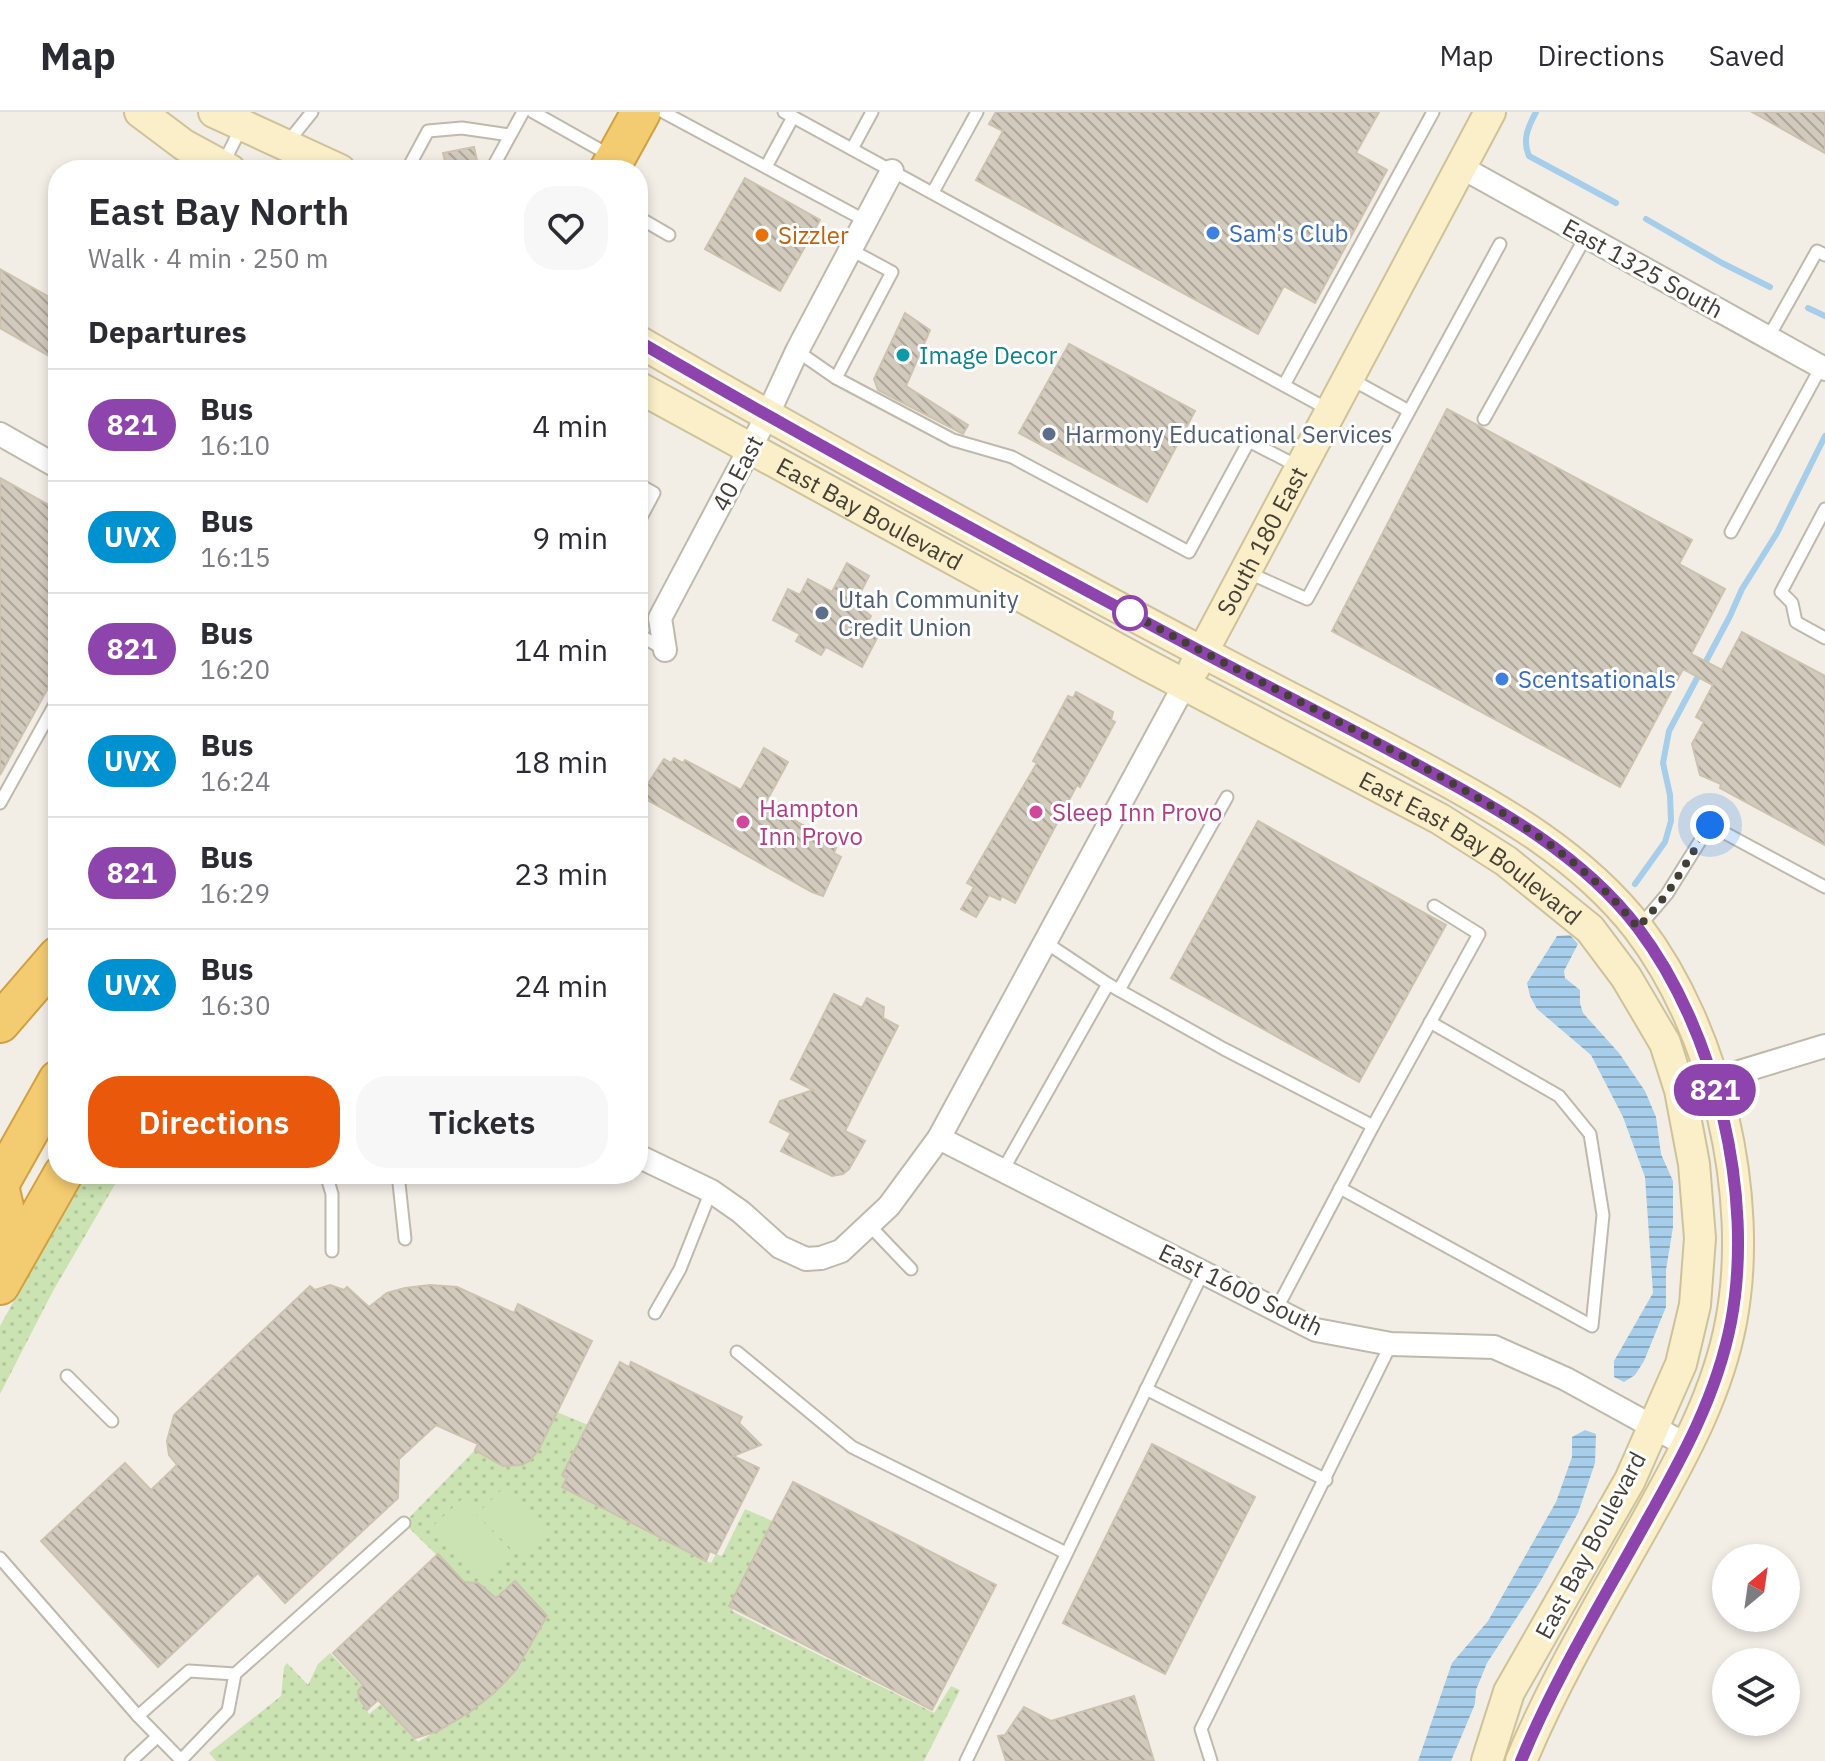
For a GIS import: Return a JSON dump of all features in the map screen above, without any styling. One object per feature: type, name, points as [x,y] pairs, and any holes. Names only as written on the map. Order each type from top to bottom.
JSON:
[{"type":"highway","points":[[614,160],[641,114]]},
{"type":"highway","points":[[0,1023],[48,968]]},
{"type":"highway","points":[[0,1183],[48,1098]]},
{"type":"highway","points":[[0,1285],[57,1184]]},
{"type":"highway","points":[[0,1190],[4,1207],[0,1235]]},
{"type":"street","points":[[214,112],[317,160]]},
{"type":"street","name":"South 180 East","points":[[648,1161],[711,1191],[741,1212],[780,1247],[806,1259],[841,1251],[889,1206],[939,1138],[1203,653],[1490,112]]},
{"type":"street","points":[[139,113],[209,160]]},
{"type":"street","name":"East 1325 South","points":[[1461,167],[1823,368]]},
{"type":"street","name":"40 East","points":[[665,650],[660,618],[892,171]]},
{"type":"street","name":"East Bay Boulevard","points":[[648,347],[767,416],[1203,653]]},
{"type":"street","name":"East Bay Boulevard","points":[[648,393],[1185,684]]},
{"type":"street","points":[[0,434],[48,461]]},
{"type":"street","name":"East East Bay Boulevard","points":[[1203,653],[1435,774],[1547,841],[1584,873],[1638,928],[1662,964],[1693,1024],[1713,1080]]},
{"type":"street","name":"East East Bay Boulevard","points":[[1185,684],[1440,819],[1506,861],[1590,929],[1626,977],[1665,1043],[1680,1090]]},
{"type":"street","points":[[1680,1090],[1825,1046]]},
{"type":"street","name":"East Bay Boulevard","points":[[1521,1761],[1541,1712],[1688,1446],[1721,1364],[1738,1273],[1739,1219],[1735,1180],[1713,1080]]},
{"type":"street","name":"East Bay Boulevard","points":[[1487,1761],[1509,1692],[1630,1480],[1681,1364],[1696,1291],[1700,1238],[1696,1179],[1680,1090]]},
{"type":"street","name":"East 1600 South","points":[[939,1138],[1316,1330],[1391,1344],[1494,1347],[1566,1379],[1688,1446]]},
{"type":"lane","points":[[285,146],[312,112]]},
{"type":"lane","points":[[497,160],[523,112]]},
{"type":"lane","points":[[533,112],[606,160]]},
{"type":"lane","points":[[852,149],[872,112]]},
{"type":"lane","points":[[933,192],[977,112]]},
{"type":"lane","points":[[1284,385],[1433,112]]},
{"type":"lane","points":[[641,114],[766,167],[866,221]]},
{"type":"lane","points":[[766,167],[788,115],[1332,411]]},
{"type":"lane","points":[[228,160],[242,126]]},
{"type":"lane","points":[[412,160],[428,131],[462,128],[510,135]]},
{"type":"lane","points":[[648,223],[669,235]]},
{"type":"lane","points":[[1484,419],[1586,236]]},
{"type":"lane","points":[[1246,572],[1307,599],[1500,244]]},
{"type":"lane","points":[[836,378],[892,272],[851,250]]},
{"type":"lane","points":[[1767,338],[1817,251],[1825,255]]},
{"type":"lane","points":[[797,351],[836,378],[953,440],[1012,457],[1189,552],[1249,441],[1301,468]]},
{"type":"lane","points":[[1731,532],[1823,368]]},
{"type":"lane","points":[[1349,378],[1409,411]]},
{"type":"lane","points":[[1825,509],[1781,592],[1792,603],[1796,622],[1825,638]]},
{"type":"lane","points":[[648,640],[665,650]]},
{"type":"lane","points":[[0,803],[48,717]]},
{"type":"lane","points":[[1003,1170],[1227,797]]},
{"type":"lane","points":[[1638,928],[1667,894],[1710,825],[1825,887]]},
{"type":"lane","points":[[1276,1310],[1479,934],[1434,906]]},
{"type":"lane","points":[[1045,942],[1113,987],[1373,1126]]},
{"type":"lane","points":[[1340,1188],[1592,1326],[1603,1215],[1590,1134],[1559,1096],[1430,1022]]},
{"type":"lane","points":[[329,1184],[332,1194],[332,1251]]},
{"type":"lane","points":[[399,1184],[405,1239]]},
{"type":"lane","points":[[655,1313],[680,1269],[711,1191]]},
{"type":"lane","points":[[870,1226],[911,1269]]},
{"type":"lane","points":[[966,1761],[1203,1272]]},
{"type":"lane","points":[[1211,1761],[1201,1729],[1391,1344]]},
{"type":"lane","points":[[737,1352],[852,1447],[1066,1553]]},
{"type":"lane","points":[[67,1376],[112,1421]]},
{"type":"lane","points":[[1146,1389],[1326,1480]]},
{"type":"lane","points":[[0,1558],[181,1761],[228,1711],[235,1674],[404,1523]]},
{"type":"lane","points":[[138,1716],[189,1671],[235,1674]]},
{"type":"lane","points":[[131,1761],[157,1737]]},
{"type":"green space","points":[[78,1184],[115,1184],[53,1291],[0,1394],[0,1326]]},
{"type":"green space","points":[[557,1412],[593,1427],[567,1490],[711,1563],[716,1554],[722,1556],[745,1509],[777,1523],[732,1611],[934,1713],[951,1686],[960,1690],[924,1761],[216,1761],[209,1753],[281,1696],[287,1663],[308,1685],[318,1664],[330,1653],[364,1688],[358,1695],[369,1714],[381,1704],[418,1742],[494,1691],[521,1660],[547,1616],[515,1582],[496,1599],[468,1586],[404,1523],[475,1450],[508,1465],[529,1461]]},
{"type":"green space","points":[[505,1486],[548,1532],[522,1555],[482,1509]]},
{"type":"green space","points":[[462,1499],[511,1551],[484,1577],[434,1525]]},
{"type":"water","points":[[1570,935],[1578,944],[1564,971],[1565,978],[1580,990],[1583,1013],[1619,1053],[1645,1091],[1656,1117],[1661,1154],[1673,1181],[1673,1227],[1666,1270],[1666,1307],[1644,1361],[1635,1375],[1624,1382],[1614,1377],[1614,1361],[1653,1293],[1645,1177],[1623,1117],[1591,1055],[1537,1009],[1527,983],[1557,936]]},
{"type":"water","points":[[1585,1430],[1596,1434],[1595,1463],[1578,1513],[1540,1582],[1487,1663],[1476,1690],[1475,1704],[1451,1761],[1418,1761],[1452,1663],[1488,1621],[1556,1502],[1572,1457],[1572,1437]]},
{"type":"building","name":"Sam's Club","points":[[996,112],[1379,112],[1356,153],[1387,170],[1315,303],[1284,286],[1258,334],[976,180],[1003,131],[989,124]]},
{"type":"building","points":[[1752,112],[1825,112],[1825,153]]},
{"type":"building","points":[[474,147],[477,160],[445,160],[443,153]]},
{"type":"building","name":"Sizzler","points":[[745,178],[820,220],[780,291],[705,249]]},
{"type":"building","points":[[0,269],[48,296],[48,355],[0,328]]},
{"type":"building","name":"Image Decor","points":[[905,313],[930,330],[906,386],[968,425],[963,434],[878,390],[874,379]]},
{"type":"building","points":[[1069,344],[1195,411],[1147,502],[1019,433]]},
{"type":"building","points":[[1447,409],[1692,540],[1679,564],[1725,589],[1691,654],[1722,670],[1742,632],[1825,676],[1825,845],[1720,788],[1721,784],[1700,775],[1692,744],[1704,722],[1696,717],[1713,685],[1683,669],[1620,787],[1332,631]]},
{"type":"building","points":[[0,478],[48,504],[48,688],[0,775]]},
{"type":"building","name":"Utah Community Credit Union","points":[[847,563],[869,576],[855,603],[871,616],[865,627],[878,636],[862,667],[826,647],[821,655],[796,641],[800,634],[773,620],[788,589],[800,595],[808,579],[832,592]]},
{"type":"building","name":"Sleep Inn Provo","points":[[1076,692],[1113,712],[1111,720],[1115,722],[1080,787],[1077,785],[1015,903],[1002,896],[1000,900],[989,895],[976,917],[961,909],[974,887],[967,883],[1037,763],[1033,761],[1068,696],[1073,698]]},
{"type":"building","name":"Hampton Inn Provo","points":[[764,748],[788,762],[765,804],[828,839],[827,843],[836,848],[834,853],[841,857],[823,896],[648,800],[648,784],[664,759],[671,763],[674,758],[683,763],[685,760],[741,790]]},
{"type":"building","points":[[1258,821],[1446,925],[1359,1082],[1171,978]]},
{"type":"building","points":[[834,994],[862,1008],[867,998],[884,1007],[883,1018],[898,1026],[845,1131],[865,1141],[849,1169],[832,1176],[781,1151],[791,1133],[770,1122],[780,1101],[813,1090],[791,1079]]},
{"type":"building","points":[[330,1285],[344,1290],[347,1287],[369,1307],[387,1293],[405,1288],[430,1285],[457,1287],[514,1313],[518,1304],[592,1341],[538,1451],[529,1461],[522,1465],[503,1466],[475,1450],[478,1444],[436,1425],[399,1459],[398,1498],[285,1603],[258,1573],[158,1667],[41,1541],[125,1463],[151,1490],[177,1465],[169,1455],[167,1441],[174,1415],[310,1286],[315,1290]]},
{"type":"building","points":[[620,1362],[629,1367],[631,1362],[742,1417],[739,1423],[761,1445],[733,1456],[759,1468],[716,1554],[710,1551],[706,1561],[562,1487],[567,1477],[562,1475]]},
{"type":"building","points":[[1152,1444],[1255,1497],[1165,1674],[1063,1623]]},
{"type":"building","points":[[793,1482],[996,1585],[932,1710],[729,1606]]},
{"type":"building","points":[[438,1554],[464,1582],[478,1583],[496,1598],[515,1581],[547,1616],[516,1670],[495,1692],[438,1731],[415,1738],[378,1700],[367,1710],[359,1698],[358,1691],[363,1685],[333,1653]]},
{"type":"building","points":[[1134,1696],[1154,1761],[1006,1761],[998,1736],[1005,1735],[1024,1707],[1051,1721]]},
{"type":"waterway","points":[[1536,112],[1527,134],[1529,156],[1616,203]]},
{"type":"waterway","points":[[1646,219],[1770,287]]},
{"type":"waterway","points":[[1808,308],[1825,316]]},
{"type":"waterway","points":[[1635,884],[1665,842],[1671,821],[1670,795],[1663,763],[1669,731],[1742,589],[1777,533],[1825,436]]},
{"type":"bus line","name":"821","points":[[648,347],[767,416],[1474,796],[1547,841],[1584,873],[1636,925],[1662,964],[1693,1024],[1713,1080],[1735,1180],[1739,1219],[1738,1273],[1731,1321],[1714,1385],[1688,1446],[1541,1712],[1521,1761]]},
{"type":"place","name":"Sam's Club","points":[[1213,233]]},
{"type":"place","name":"Sizzler","points":[[762,235]]},
{"type":"place","name":"Image Decor","points":[[903,355]]},
{"type":"place","name":"Harmony Educational Services","points":[[1049,434]]},
{"type":"place","name":"Utah Community Credit Union","points":[[822,613]]},
{"type":"place","name":"Scentsationals","points":[[1502,679]]},
{"type":"place","name":"Sleep Inn Provo","points":[[1036,812]]},
{"type":"place","name":"Hampton Inn Provo","points":[[743,822]]},
{"type":"route","points":[[1130,613],[1126,611],[1328,716],[1474,796],[1547,841],[1584,873],[1638,928],[1667,894],[1710,825]]}]
